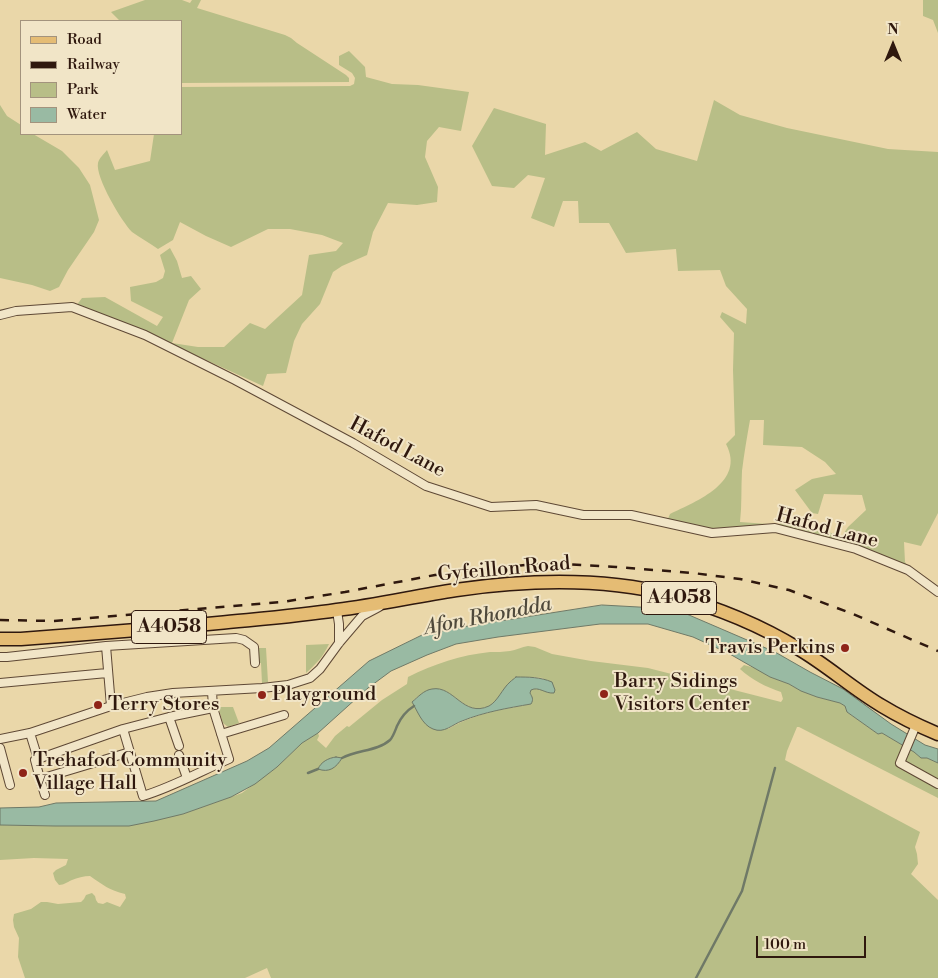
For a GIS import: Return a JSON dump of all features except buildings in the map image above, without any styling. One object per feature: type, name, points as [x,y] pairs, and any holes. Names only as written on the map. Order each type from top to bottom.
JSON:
[{"type":"main road","name":"Gyfeillon Road","points":[[337,610],[485,587],[525,583],[588,582],[617,585],[671,595],[756,626],[774,635],[800,650],[914,730],[938,734]]},
{"type":"main road","name":"A4058","points":[[0,639],[21,639],[256,620],[337,610]]},
{"type":"street","name":"Hafod Lane","points":[[0,315],[16,311],[72,307],[145,335],[236,380],[353,443],[426,486],[491,508],[536,505],[583,515],[632,515],[712,533],[775,528],[856,549],[908,570],[938,592]]},
{"type":"street","points":[[0,739],[30,733],[139,698],[288,685],[310,678],[320,669],[362,616],[387,602]]},
{"type":"street","points":[[337,610],[340,643]]},
{"type":"street","points":[[0,657],[106,646],[236,638],[244,640],[254,647],[255,663]]},
{"type":"street","points":[[106,646],[111,706]]},
{"type":"street","points":[[0,683],[107,672]]},
{"type":"street","points":[[123,729],[144,796],[152,793],[229,759],[213,708],[212,691]]},
{"type":"street","points":[[36,759],[123,729],[213,708]]},
{"type":"street","points":[[221,734],[284,715]]},
{"type":"street","points":[[169,717],[179,746]]},
{"type":"street","points":[[914,730],[900,764],[938,784]]},
{"type":"street","points":[[30,733],[45,795]]},
{"type":"street","points":[[0,748],[10,785]]},
{"type":"street","points":[[40,779],[130,752]]},
{"type":"street","points":[[179,755],[187,778]]},
{"type":"green space","points":[[145,0],[182,0],[190,3],[192,0],[201,0],[197,8],[291,38],[346,75],[349,78],[349,82],[182,83],[182,20],[119,20],[111,12]]},
{"type":"green space","points":[[923,0],[938,0],[938,33],[933,20],[923,16]]},
{"type":"green space","points":[[349,51],[365,67],[366,77],[392,84],[418,85],[469,92],[461,131],[439,127],[427,141],[425,157],[438,187],[437,202],[417,205],[388,203],[373,232],[367,255],[333,272],[320,304],[302,324],[294,341],[286,373],[267,374],[263,386],[186,351],[76,306],[82,298],[105,297],[157,326],[163,317],[131,301],[130,287],[156,282],[163,278],[165,271],[160,255],[170,248],[177,261],[182,278],[191,276],[201,289],[189,300],[172,343],[198,347],[224,347],[250,323],[265,329],[302,295],[309,255],[336,251],[343,243],[322,235],[290,229],[268,229],[231,247],[180,222],[173,240],[158,249],[132,232],[122,219],[105,188],[98,170],[98,163],[107,150],[115,170],[150,161],[154,135],[182,135],[182,87],[350,86],[354,84],[355,78],[352,73],[339,65],[339,56]]},
{"type":"green space","points":[[714,100],[740,115],[787,128],[888,149],[938,152],[938,513],[921,546],[904,542],[905,562],[909,568],[779,527],[780,523],[814,528],[842,536],[848,527],[866,510],[862,495],[824,494],[818,514],[812,513],[795,490],[812,479],[836,474],[825,462],[802,447],[763,445],[764,420],[750,420],[742,471],[740,522],[768,524],[768,527],[706,530],[667,521],[670,514],[693,503],[716,488],[724,479],[729,469],[730,457],[726,444],[735,435],[734,333],[720,317],[722,312],[746,324],[747,309],[726,286],[720,270],[678,271],[676,249],[626,253],[609,223],[579,223],[578,201],[563,201],[554,227],[531,218],[545,178],[528,175],[514,188],[492,186],[472,146],[494,108],[546,124],[545,155],[585,142],[601,151],[637,132],[656,149],[697,161]]},
{"type":"green space","points":[[0,105],[7,116],[20,124],[20,135],[35,135],[62,151],[79,168],[90,185],[99,220],[94,232],[68,270],[59,287],[50,291],[0,278]]},
{"type":"green space","points":[[329,644],[319,660],[306,673],[306,645]]},
{"type":"green space","points":[[528,646],[552,654],[648,668],[781,702],[783,699],[781,692],[759,683],[740,669],[744,665],[755,668],[801,691],[840,703],[845,706],[847,712],[878,734],[882,733],[921,758],[927,758],[938,763],[938,798],[799,727],[797,727],[785,760],[920,832],[915,847],[918,864],[911,874],[938,900],[938,978],[271,978],[267,968],[245,978],[25,978],[18,957],[19,938],[14,927],[14,914],[31,909],[41,902],[58,904],[81,902],[86,895],[92,893],[98,903],[103,904],[107,902],[120,907],[126,898],[125,894],[110,889],[90,876],[59,885],[53,873],[66,865],[68,859],[0,860],[0,825],[55,826],[183,814],[242,793],[277,767],[302,743],[318,733],[317,740],[326,748],[335,736],[347,726],[349,727],[382,700],[407,684],[408,677],[458,658],[479,653],[510,651]],"holes":[[[516,677],[543,678],[547,692],[539,689],[531,690],[531,704],[499,710],[468,719],[448,729],[424,722],[412,702],[425,692],[436,689],[445,691],[469,706],[478,709],[492,704]]]},
{"type":"green space","points":[[257,648],[266,648],[268,682],[262,683],[261,663],[258,663]]},
{"type":"green space","points":[[218,707],[233,707],[239,723],[228,727],[223,723]]},
{"type":"water","points":[[602,605],[675,609],[775,652],[843,689],[891,724],[925,745],[938,749],[938,763],[927,758],[921,758],[882,733],[878,734],[847,712],[845,706],[840,703],[801,691],[693,637],[648,624],[600,624],[456,644],[391,671],[368,688],[318,733],[302,743],[277,767],[255,784],[231,797],[183,814],[129,826],[0,825],[0,808],[39,807],[56,803],[156,801],[247,761],[269,748],[369,661],[422,635]]},
{"type":"water","points":[[516,677],[539,678],[552,682],[555,690],[554,693],[534,689],[530,693],[533,699],[531,704],[479,715],[441,730],[429,727],[420,717],[412,702],[426,691],[440,689],[465,705],[480,709],[492,704]]},
{"type":"water","points":[[336,757],[342,758],[335,767],[329,770],[318,769],[325,761]]},
{"type":"waterway","points":[[342,758],[385,744],[392,737],[402,717],[414,706]]},
{"type":"waterway","points":[[696,978],[742,891],[775,768]]},
{"type":"waterway","points":[[308,773],[318,769]]},
{"type":"railway","points":[[0,620],[53,621],[282,602],[435,575],[535,564],[565,564],[693,573],[740,579],[789,590],[853,614],[938,651]]},
{"type":"place","name":"Travis Perkins","points":[[845,648]]},
{"type":"place","name":"Barry Sidings Visitors Center","points":[[604,694]]},
{"type":"place","name":"Playground","points":[[262,695]]},
{"type":"place","name":"Terry Stores","points":[[98,705]]},
{"type":"place","name":"Trehafod Community Village Hall","points":[[23,773]]},
{"type":"water label","name":"Afon Rhondda","points":[[488,617]]}]
